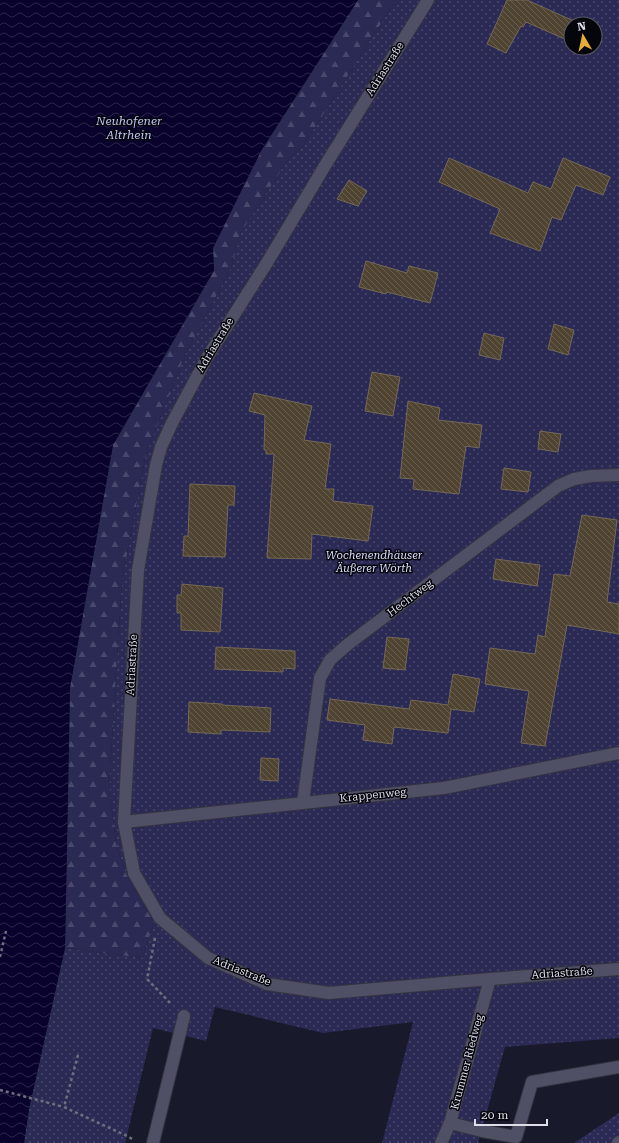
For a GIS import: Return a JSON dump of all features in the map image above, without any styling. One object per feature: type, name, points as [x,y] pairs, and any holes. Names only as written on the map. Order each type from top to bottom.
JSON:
[{"type":"street","name":"Adriastraße","points":[[428,0],[208,356],[172,423],[161,447],[156,465],[138,570],[124,822],[134,873],[160,918],[208,958],[267,984],[329,993],[619,969]]},
{"type":"street","name":"Hechtweg","points":[[303,802],[320,678],[330,660],[346,646],[558,486],[574,479],[591,476],[619,475]]},
{"type":"street","name":"Krappenweg","points":[[124,822],[444,788],[619,753]]},
{"type":"street","name":"Krummer Riedweg","points":[[441,1143],[450,1123],[490,979]]},
{"type":"street","points":[[154,1143],[184,1016]]},
{"type":"street","points":[[450,1123],[516,1137],[532,1082],[619,1067]]},
{"type":"path","points":[[160,918],[147,979],[184,1016]]},
{"type":"path","points":[[0,957],[6,931]]},
{"type":"path","points":[[64,1107],[78,1055]]},
{"type":"path","points":[[0,1090],[64,1107],[139,1143]]},
{"type":"green space","points":[[358,0],[396,0],[303,146],[288,160],[241,232],[231,268],[184,357],[146,454],[122,580],[109,787],[116,844],[126,874],[154,923],[142,958],[65,948],[70,688],[113,445],[214,271],[213,248],[261,151]]},
{"type":"green space","name":"Wochenendhäuser Äußerer Wörth","points":[[396,0],[619,0],[619,1038],[505,1047],[478,1143],[382,1143],[413,1022],[323,1033],[215,1007],[206,1041],[153,1028],[125,1143],[24,1143],[29,1109],[65,948],[142,958],[154,923],[126,874],[116,844],[109,787],[122,580],[146,454],[184,357],[231,268],[241,232],[288,160],[303,146]]},
{"type":"green space","points":[[619,1113],[619,1143],[574,1143]]},
{"type":"water","name":"Neuhofener Altrhein","points":[[0,0],[358,0],[261,151],[213,248],[214,270],[113,445],[70,688],[65,948],[29,1109],[24,1143],[0,1143]]},
{"type":"building","points":[[507,0],[527,0],[563,16],[563,38],[526,22],[523,27],[521,26],[506,53],[487,44]]},
{"type":"building","points":[[449,158],[528,193],[533,182],[551,189],[563,158],[610,177],[603,195],[576,185],[561,220],[552,217],[540,251],[490,233],[500,209],[439,182]]},
{"type":"building","points":[[349,180],[367,191],[358,206],[337,199]]},
{"type":"building","points":[[366,261],[407,273],[409,266],[438,273],[430,303],[387,292],[386,294],[359,287]]},
{"type":"building","points":[[554,324],[574,330],[568,355],[548,349]]},
{"type":"building","points":[[484,333],[504,338],[500,360],[479,355]]},
{"type":"building","points":[[372,372],[400,377],[393,416],[365,411]]},
{"type":"building","points":[[254,393],[312,406],[304,440],[331,444],[325,489],[334,489],[333,501],[373,506],[368,541],[312,534],[311,559],[267,558],[274,454],[266,454],[266,450],[264,450],[265,415],[249,411]]},
{"type":"building","points":[[408,401],[440,408],[438,420],[482,425],[479,448],[466,446],[459,494],[413,489],[414,479],[400,478]]},
{"type":"building","points":[[540,431],[561,434],[558,452],[538,449]]},
{"type":"building","points":[[504,468],[531,472],[528,492],[501,489]]},
{"type":"building","points":[[190,484],[235,486],[234,505],[228,505],[225,557],[183,556],[184,536],[188,536]]},
{"type":"building","points":[[582,515],[617,520],[607,602],[619,604],[619,634],[567,625],[545,746],[521,743],[529,691],[485,684],[490,648],[535,654],[538,635],[545,637],[554,574],[570,576]]},
{"type":"building","points":[[496,559],[540,565],[537,586],[493,579]]},
{"type":"building","points":[[182,584],[223,588],[220,632],[181,630],[181,613],[177,613],[177,595],[181,595]]},
{"type":"building","points":[[387,637],[409,639],[405,670],[383,668]]},
{"type":"building","points":[[216,647],[295,651],[295,669],[283,668],[283,672],[215,669]]},
{"type":"building","points":[[453,674],[480,679],[474,712],[451,709],[448,733],[394,727],[392,744],[363,740],[365,725],[327,720],[330,699],[409,709],[411,700],[448,705]]},
{"type":"building","points":[[189,702],[271,708],[270,732],[221,730],[221,734],[188,732]]},
{"type":"building","points":[[261,758],[279,759],[278,781],[260,780]]}]
